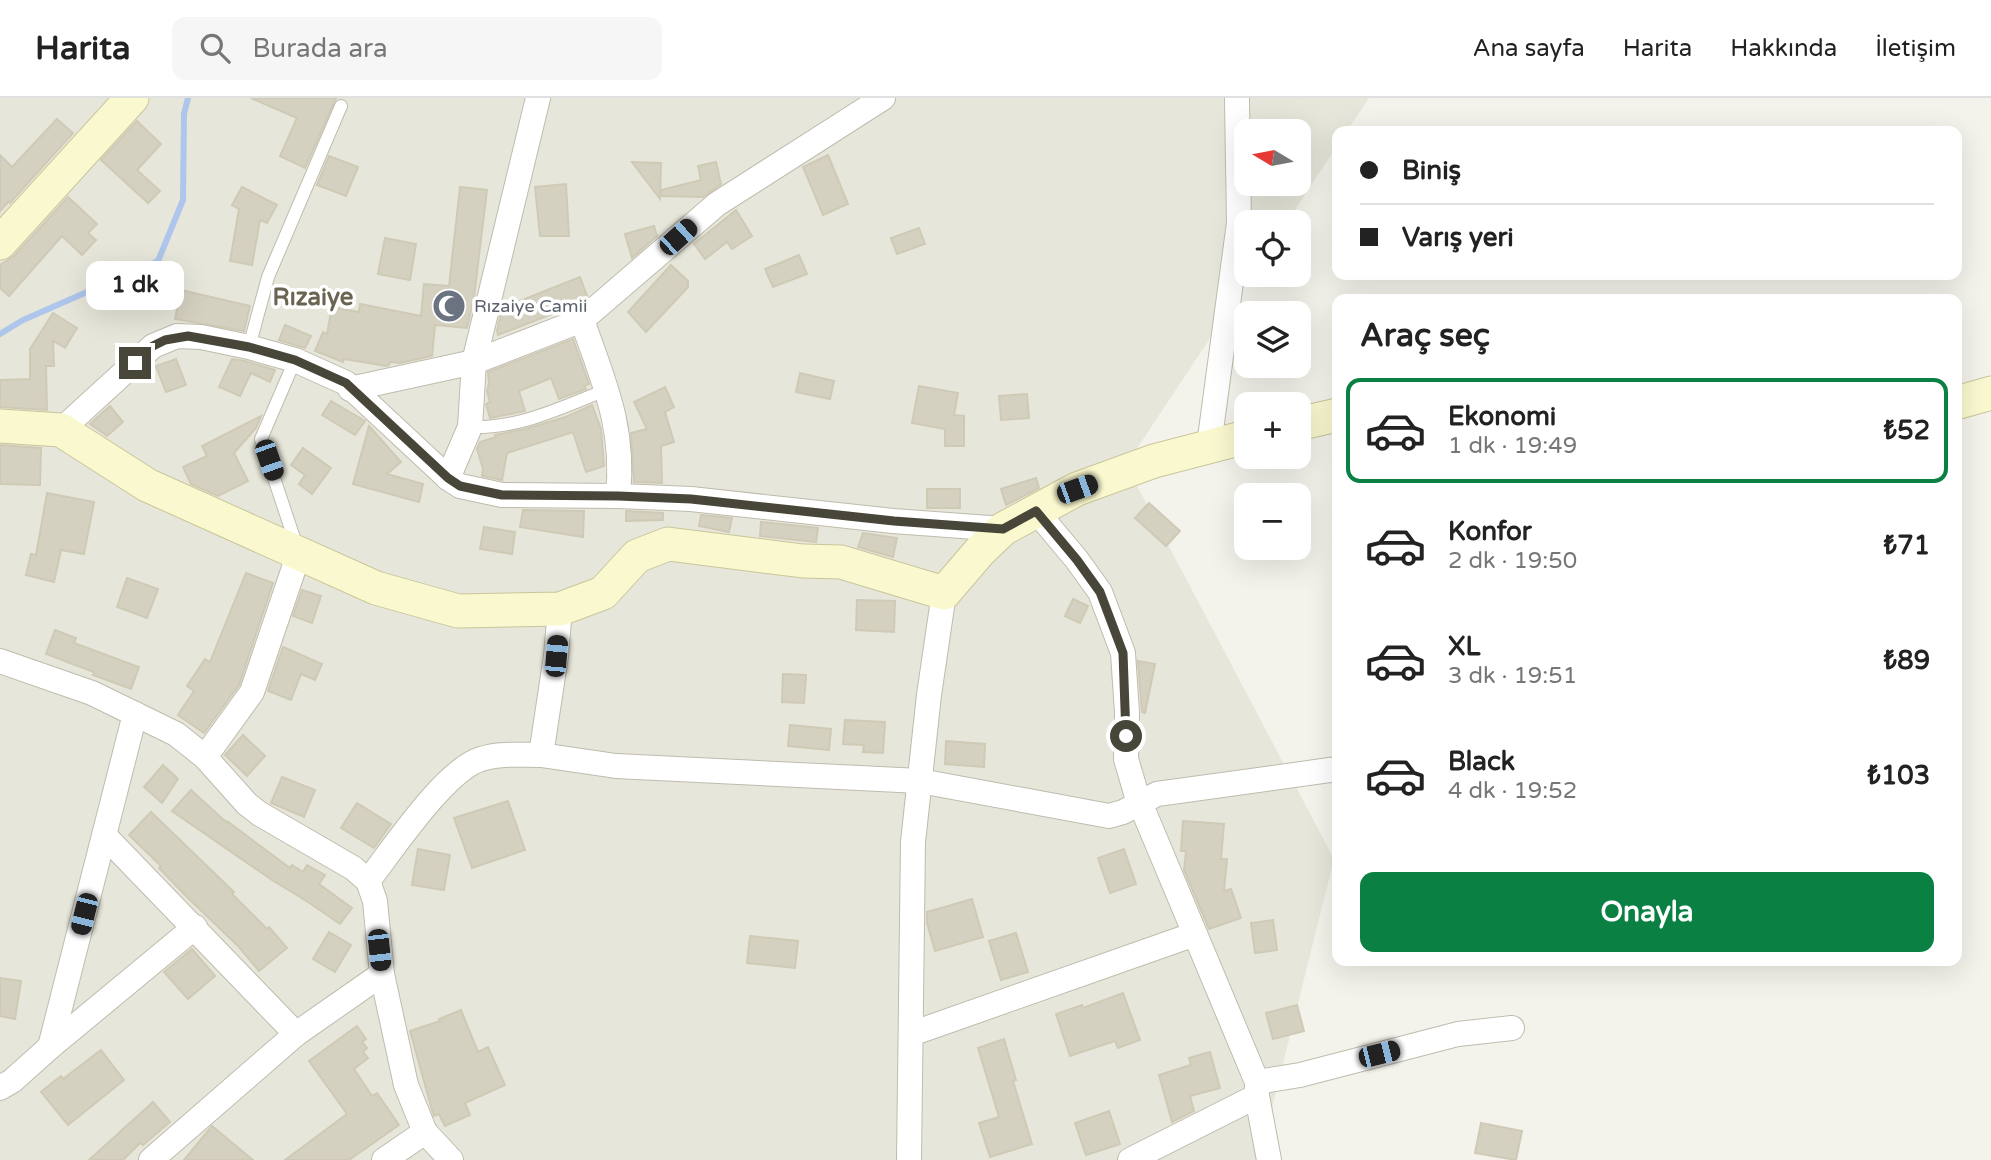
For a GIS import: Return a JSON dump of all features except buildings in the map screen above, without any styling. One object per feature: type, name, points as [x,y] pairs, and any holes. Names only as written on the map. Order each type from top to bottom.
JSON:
[{"type":"street","points":[[0,243],[132,98]]},
{"type":"street","points":[[448,478],[470,427],[474,362],[538,98]]},
{"type":"street","points":[[351,389],[474,362],[582,320],[604,304],[717,204],[883,98]]},
{"type":"street","points":[[1209,445],[1239,223],[1237,98]]},
{"type":"street","points":[[582,320],[619,436],[618,496]]},
{"type":"street","points":[[61,430],[153,346],[165,340],[188,336],[249,347],[295,360],[346,383],[448,478],[460,486],[502,495],[691,499],[894,521],[1003,529]]},
{"type":"street","points":[[1962,401],[1991,393]]},
{"type":"street","points":[[1311,421],[1332,416]]},
{"type":"street","points":[[0,426],[61,430],[147,485],[376,588],[458,611],[560,609],[603,593],[637,556],[668,544],[803,561],[841,562],[944,593]]},
{"type":"street","points":[[909,1160],[913,842],[929,695],[944,593],[1003,529],[1077,489],[1154,460],[1234,440]]},
{"type":"street","points":[[1036,511],[1100,592],[1123,653],[1127,713],[1126,759],[1140,801],[1257,1089],[1269,1160]]},
{"type":"street","points":[[205,757],[252,692],[299,554]]},
{"type":"street","points":[[541,755],[560,609]]},
{"type":"street","points":[[0,661],[92,693],[176,734],[205,757],[247,804],[260,814],[353,868],[368,881],[374,901],[382,974],[406,1085],[425,1132],[451,1160]]},
{"type":"street","points":[[50,1047],[135,714]]},
{"type":"street","points":[[368,881],[443,786],[458,771],[481,759],[495,756],[541,755],[616,766],[920,781],[1109,816],[1157,794],[1332,770]]},
{"type":"street","points":[[104,835],[296,1034]]},
{"type":"street","points":[[0,1088],[12,1081],[195,927]]},
{"type":"street","points":[[912,1034],[1195,934]]},
{"type":"street","points":[[151,1160],[296,1034],[382,974]]},
{"type":"street","points":[[1130,1160],[1257,1089],[1300,1075],[1458,1034],[1512,1028]]},
{"type":"street","points":[[384,1160],[425,1132]]},
{"type":"lane","points":[[249,347],[268,277],[341,106]]},
{"type":"lane","points":[[295,360],[261,439],[299,554]]},
{"type":"lane","points":[[470,427],[513,425],[606,390]]},
{"type":"shaded area","points":[[0,98],[1369,98],[1350,126],[1332,126],[1332,154],[1311,186],[1311,119],[1234,119],[1234,196],[1304,196],[1295,210],[1234,210],[1234,287],[1244,287],[1126,465],[1332,855],[1332,867],[1259,1160],[0,1160]]},
{"type":"waterway","points":[[0,334],[23,320],[158,261],[183,200],[184,114],[188,98]]},
{"type":"place","name":"Rızaiye Camii","points":[[449,306]]},
{"type":"district","name":"Rızaiye","points":[[313,297]]},
{"type":"route","points":[[135,363],[153,346],[177,336],[201,337],[295,360],[346,383],[448,478],[460,486],[502,495],[691,499],[894,521],[1003,529],[1036,511],[1100,592],[1123,653],[1126,736]]}]
